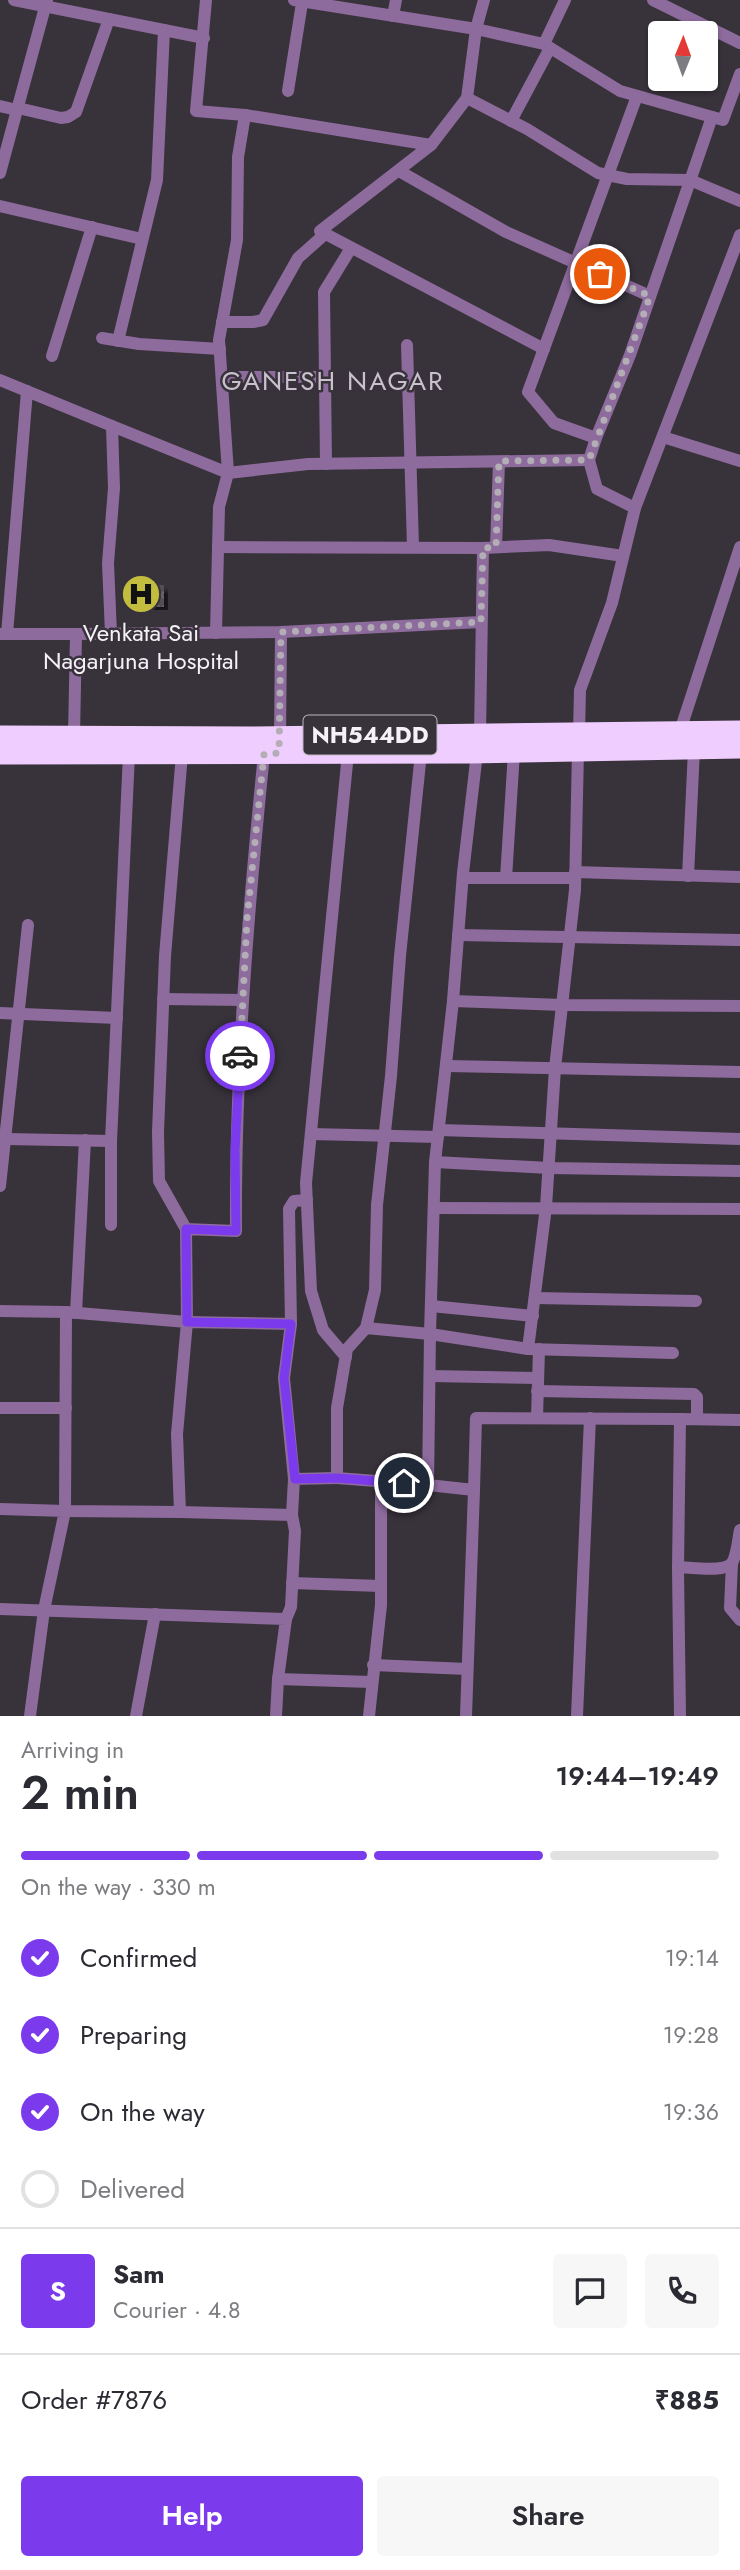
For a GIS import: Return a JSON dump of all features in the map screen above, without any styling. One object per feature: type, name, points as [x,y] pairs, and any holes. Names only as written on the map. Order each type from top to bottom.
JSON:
[{"type":"highway","name":"NH544DD","points":[[0,736],[74,736],[348,753],[421,753],[478,743],[514,752],[680,731],[740,731]]},
{"type":"highway","name":"NH544DD","points":[[0,754],[182,754],[274,748],[578,742],[694,749],[740,748]]},
{"type":"street","points":[[14,0],[46,3],[108,19],[204,38]]},
{"type":"street","points":[[206,0],[196,111],[245,115],[430,145]]},
{"type":"street","points":[[393,16],[396,0]]},
{"type":"street","points":[[484,0],[475,29],[467,98],[430,145],[320,231],[544,349]]},
{"type":"street","points":[[511,121],[547,46],[565,0]]},
{"type":"street","points":[[653,0],[674,4],[740,43]]},
{"type":"street","points":[[288,91],[294,1],[475,29],[547,46],[620,91],[723,120],[740,74]]},
{"type":"street","points":[[0,173],[46,3]]},
{"type":"street","points":[[0,106],[61,118],[76,112],[108,19]]},
{"type":"street","points":[[118,341],[157,180],[164,30]]},
{"type":"street","points":[[596,439],[554,423],[528,391],[637,96]]},
{"type":"street","points":[[467,98],[598,173],[628,179],[690,180],[740,201]]},
{"type":"street","points":[[216,633],[219,507],[228,473],[220,349],[222,322],[237,240],[238,157],[245,115]]},
{"type":"street","points":[[635,508],[597,489],[589,460],[712,117]]},
{"type":"street","points":[[399,171],[506,232],[650,296]]},
{"type":"street","points":[[0,206],[142,239]]},
{"type":"street","points":[[52,356],[92,228]]},
{"type":"street","points":[[222,322],[263,320],[298,258],[325,234]]},
{"type":"street","points":[[537,1418],[538,1385],[533,1349],[533,1316],[546,1207],[555,1068],[575,875],[580,690],[612,603],[635,508],[740,235]]},
{"type":"street","points":[[326,464],[324,292],[351,248]]},
{"type":"street","points":[[102,338],[139,344],[220,349]]},
{"type":"street","points":[[407,345],[413,547]]},
{"type":"street","points":[[223,377],[325,377]]},
{"type":"street","points":[[0,380],[228,473],[326,464],[589,460]]},
{"type":"street","points":[[27,391],[6,575],[4,634],[281,632],[481,622]]},
{"type":"street","points":[[111,634],[108,563],[114,488],[112,426]]},
{"type":"street","points":[[663,437],[740,461]]},
{"type":"street","points":[[428,1485],[436,1162],[478,743],[481,622],[499,461]]},
{"type":"street","points":[[218,547],[489,548],[549,545],[623,556]]},
{"type":"street","points":[[680,731],[740,547]]},
{"type":"street","points":[[186,1229],[236,1231],[235,1150],[247,920],[274,748],[281,632]]},
{"type":"street","points":[[74,736],[76,634]]},
{"type":"street","points":[[688,876],[694,749]]},
{"type":"street","points":[[506,878],[514,752]]},
{"type":"street","points":[[346,1357],[323,1330],[312,1291],[306,1183],[348,753]]},
{"type":"street","points":[[337,1478],[337,1408],[347,1349],[366,1328],[375,1290],[377,1205],[421,753]]},
{"type":"street","points":[[111,1225],[111,1141],[129,754]]},
{"type":"street","points":[[180,1512],[177,1434],[187,1322],[186,1229],[159,1181],[158,1132],[163,999],[182,754]]},
{"type":"street","points":[[463,878],[575,875],[740,877]]},
{"type":"street","points":[[0,1186],[28,925]]},
{"type":"street","points":[[458,935],[740,940]]},
{"type":"street","points":[[163,999],[243,1000]]},
{"type":"street","points":[[453,1001],[562,1005],[740,1006]]},
{"type":"street","points":[[0,1013],[117,1018]]},
{"type":"street","points":[[447,1066],[740,1072]]},
{"type":"street","points":[[311,1134],[551,1133],[740,1139]]},
{"type":"street","points":[[6,1139],[111,1141]]},
{"type":"street","points":[[30,1716],[44,1610],[65,1511],[66,1408],[71,1313],[85,1140]]},
{"type":"street","points":[[436,1162],[549,1168],[740,1171]]},
{"type":"street","points":[[276,1716],[286,1619],[291,1607],[295,1531],[292,1515],[295,1479],[284,1378],[291,1324],[289,1209],[294,1201],[307,1200]]},
{"type":"street","points":[[434,1208],[740,1209]]},
{"type":"street","points":[[535,1298],[696,1301]]},
{"type":"street","points":[[431,1306],[533,1316]]},
{"type":"street","points":[[0,1311],[71,1313],[187,1322],[291,1324]]},
{"type":"street","points":[[366,1328],[533,1349],[673,1353]]},
{"type":"street","points":[[430,1376],[696,1394],[697,1419]]},
{"type":"street","points":[[0,1408],[66,1408]]},
{"type":"street","points":[[466,1716],[476,1418],[740,1420]]},
{"type":"street","points":[[577,1716],[590,1419]]},
{"type":"street","points":[[680,1419],[680,1716]]},
{"type":"street","points":[[295,1479],[337,1478],[474,1490]]},
{"type":"street","points":[[369,1716],[381,1605],[381,1481]]},
{"type":"street","points":[[0,1509],[292,1515]]},
{"type":"street","points":[[740,1530],[732,1563],[730,1608],[740,1620]]},
{"type":"street","points":[[678,1567],[717,1569],[732,1563]]},
{"type":"street","points":[[292,1583],[381,1586]]},
{"type":"street","points":[[0,1609],[286,1619]]},
{"type":"street","points":[[136,1716],[155,1614]]},
{"type":"street","points":[[373,1665],[467,1669]]},
{"type":"street","points":[[278,1679],[371,1682]]},
{"type":"building","points":[[126,584],[164,585],[164,607],[126,606]]},
{"type":"way so far","points":[[240,1056],[247,920],[264,754],[279,753],[281,632],[481,622],[483,548],[496,547],[499,461],[589,460],[630,355],[650,296],[600,274]]},
{"type":"place","name":"Venkata Sai Nagarjuna Hospital","points":[[141,594]]},
{"type":"district","name":"GANESH NAGAR","points":[[333,381]]},
{"type":"route","points":[[240,1056],[235,1150],[236,1231],[186,1229],[187,1322],[291,1324],[284,1378],[295,1479],[337,1478],[404,1483]]}]
